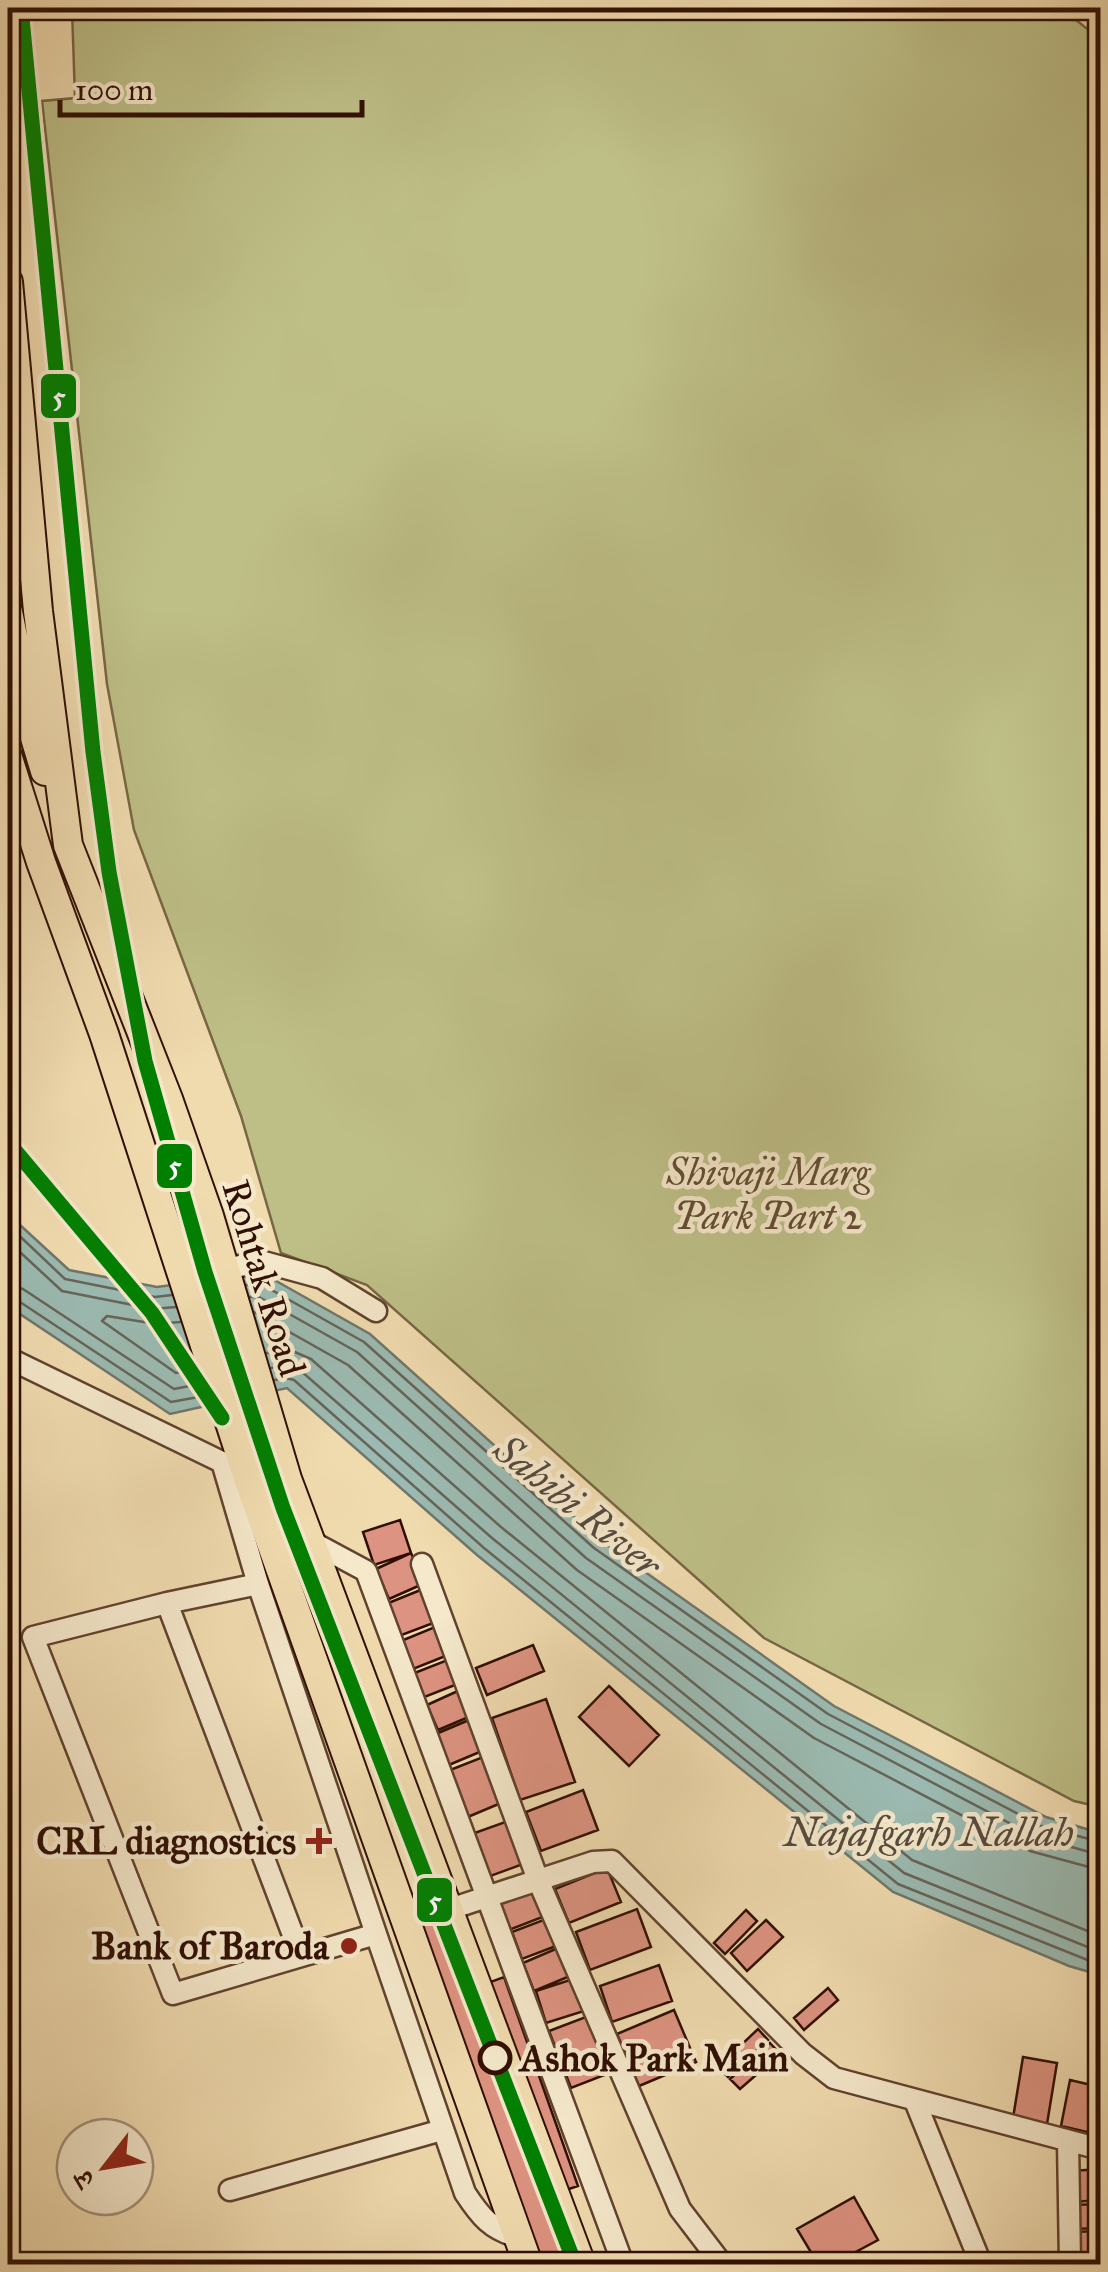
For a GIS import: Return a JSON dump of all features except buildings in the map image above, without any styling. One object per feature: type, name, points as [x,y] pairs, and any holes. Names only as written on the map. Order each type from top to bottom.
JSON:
[{"type":"main road","name":"Rohtak Road","points":[[8,282],[38,611],[68,845],[168,1099],[264,1408],[581,2264]]},
{"type":"main road","points":[[8,612],[30,721],[68,845]]},
{"type":"main road","name":"Rohtak Road","points":[[8,758],[40,862],[104,1034],[227,1410],[235,1468],[528,2264]]},
{"type":"street","points":[[224,1270],[260,1260],[322,1278],[376,1311]]},
{"type":"street","points":[[8,1358],[235,1468],[258,1584],[465,2193],[483,2221],[519,2237]]},
{"type":"street","points":[[312,1542],[366,1570],[623,2264]]},
{"type":"street","points":[[422,1564],[538,1880],[680,2209],[722,2264]]},
{"type":"street","points":[[258,1584],[32,1637],[173,1994],[376,1934]]},
{"type":"street","points":[[166,1603],[301,1956]]},
{"type":"street","points":[[450,1910],[602,1859],[612,1862],[817,2067],[834,2078],[1100,2149]]},
{"type":"street","points":[[915,2101],[981,2264]]},
{"type":"street","points":[[230,2190],[442,2130]]},
{"type":"street","points":[[1068,2141],[1070,2264]]},
{"type":"green space","name":"Shivaji Marg Park Part 2","points":[[31,8],[1061,8],[1100,39],[1100,1807],[1074,1801],[764,1638],[367,1285],[281,1253],[241,1116],[134,830],[107,684],[42,101],[75,98],[72,9],[32,12]]},
{"type":"water","name":"Najafgarh Nallah","points":[[8,1214],[69,1270],[157,1287],[262,1273],[370,1334],[600,1540],[834,1706],[1046,1817],[1100,1833],[1100,1975],[1069,1966],[893,1892],[477,1555],[287,1388],[170,1414],[8,1306]]},
{"type":"transit line","name":"5","points":[[21,8],[93,752],[109,872],[145,1061],[205,1272],[283,1508],[575,2264]]},
{"type":"transit line","name":"5","points":[[8,1142],[152,1313],[222,1418]]},
{"type":"place","name":"CRL diagnostics","points":[[319,1841]]},
{"type":"place","name":"Bank of Baroda","points":[[349,1946]]},
{"type":"place","name":"Ashok Park Main","points":[[495,2058]]},
{"type":"water label","name":"Sahibi River","points":[[578,1506]]}]
